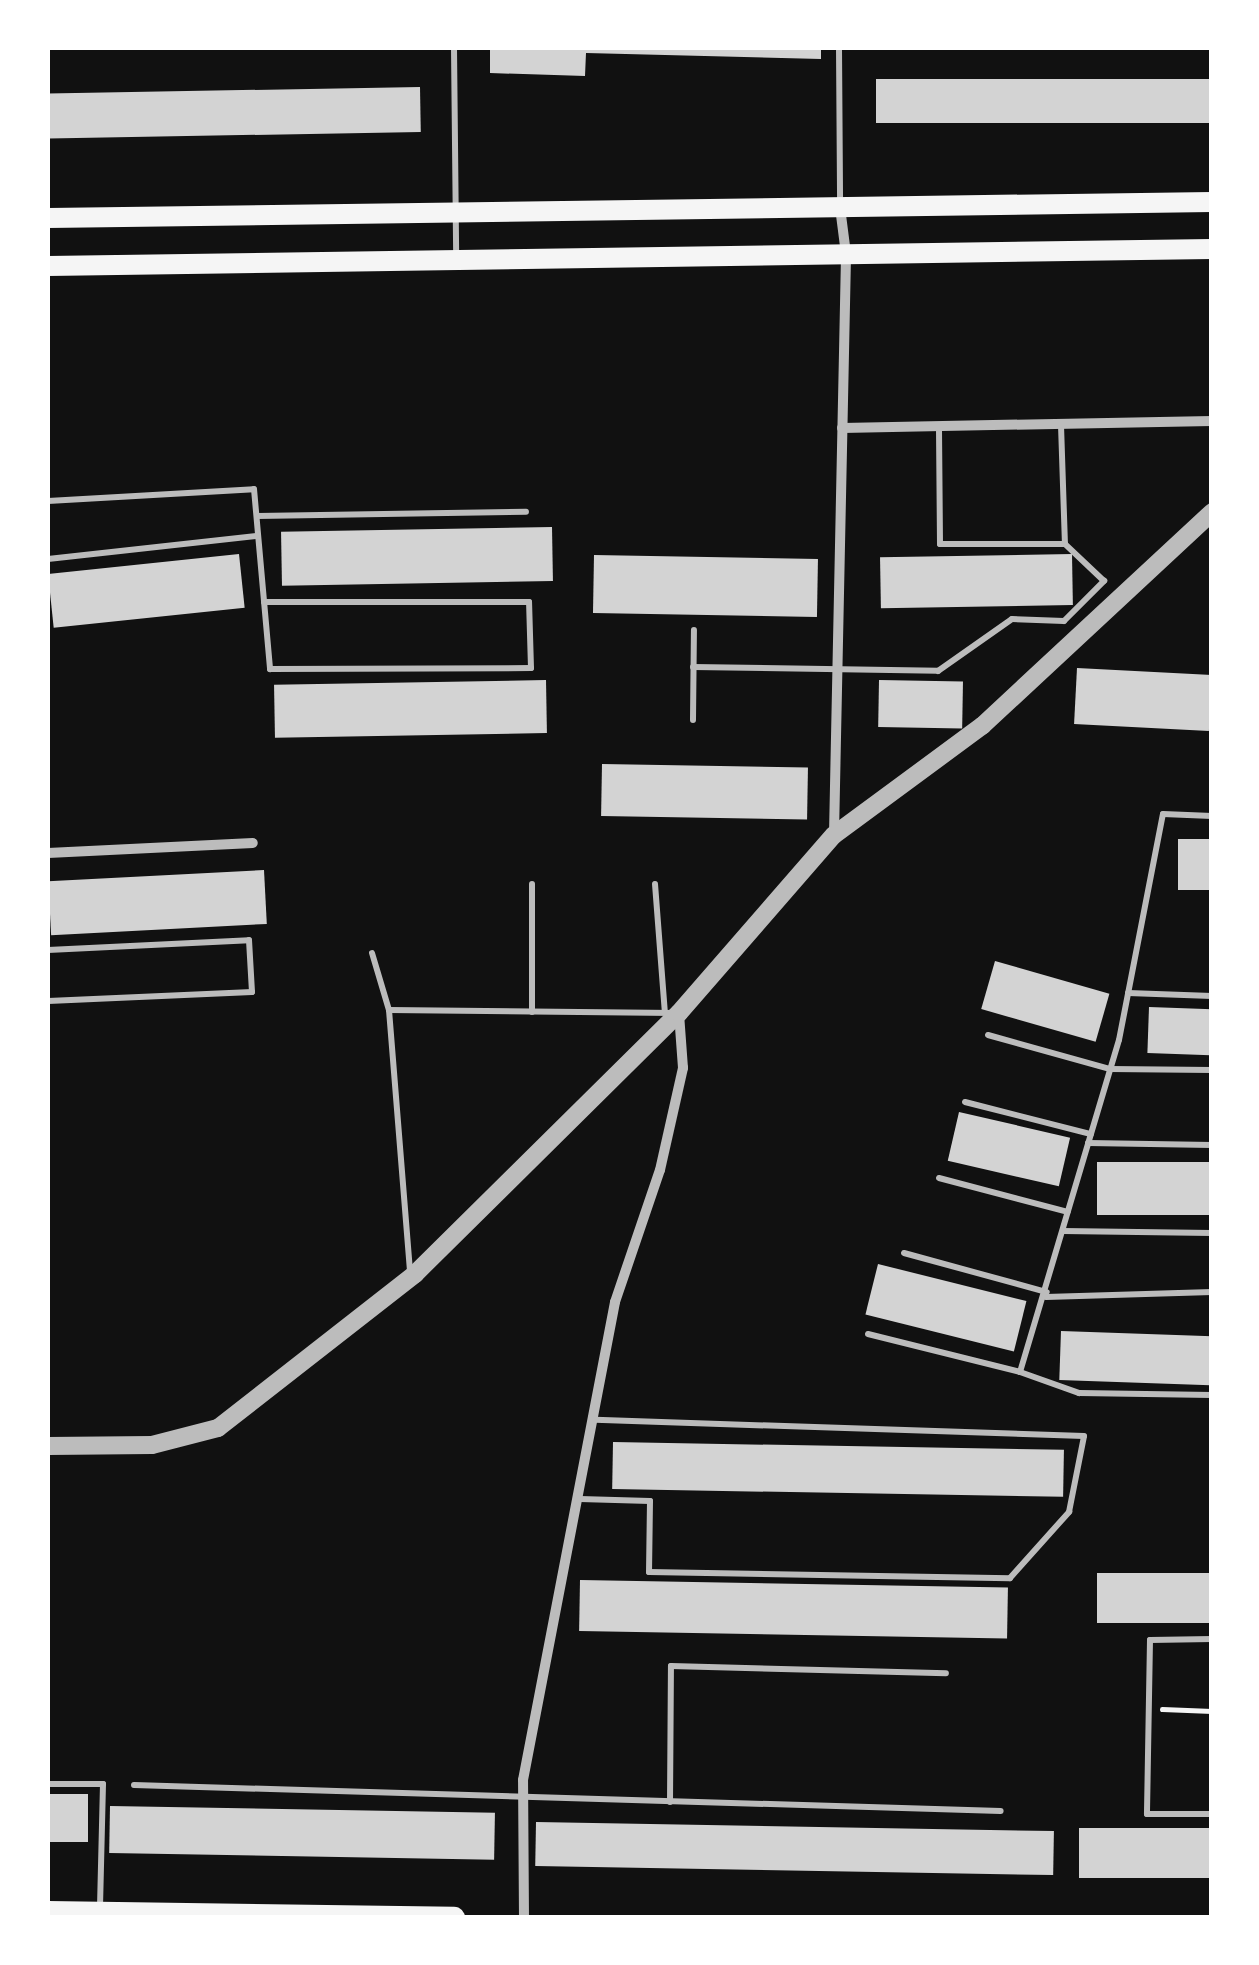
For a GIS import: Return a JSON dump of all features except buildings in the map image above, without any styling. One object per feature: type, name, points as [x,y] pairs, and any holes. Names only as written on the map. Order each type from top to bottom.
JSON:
[{"type":"main road","points":[[48,218],[1212,202]]},
{"type":"main road","points":[[48,266],[1212,250]]},
{"type":"main road","points":[[48,1912],[454,1918]]},
{"type":"street","points":[[834,836],[846,254],[840,205]]},
{"type":"street","points":[[842,428],[1212,421]]},
{"type":"street","points":[[48,1446],[152,1445],[218,1428],[410,1277],[672,1013],[834,836],[982,726],[1210,521]]},
{"type":"street","points":[[48,853],[253,843]]},
{"type":"street","points":[[524,1918],[523,1798],[616,1302],[660,1170],[683,1068],[672,1013]]},
{"type":"lane","points":[[454,48],[456,260]]},
{"type":"lane","points":[[838,48],[840,205]]},
{"type":"lane","points":[[1061,424],[1065,544]]},
{"type":"lane","points":[[694,667],[938,671],[1012,620],[1064,620],[1104,581],[1065,544],[940,544],[939,426]]},
{"type":"lane","points":[[48,502],[254,489],[257,516],[258,536],[270,669],[532,668],[529,602],[264,602]]},
{"type":"lane","points":[[257,516],[526,512]]},
{"type":"lane","points":[[48,559],[258,536]]},
{"type":"lane","points":[[1064,620],[1077,637]]},
{"type":"lane","points":[[693,720],[694,630]]},
{"type":"lane","points":[[1020,1372],[1110,1068],[1163,814],[1212,816]]},
{"type":"lane","points":[[532,884],[532,1012]]},
{"type":"lane","points":[[389,1010],[672,1013],[655,884]]},
{"type":"lane","points":[[48,950],[249,940],[252,992],[48,1002]]},
{"type":"lane","points":[[372,953],[389,1010],[410,1277]]},
{"type":"lane","points":[[1128,993],[1212,996]]},
{"type":"lane","points":[[988,1034],[1110,1068],[1212,1070]]},
{"type":"lane","points":[[965,1102],[1089,1138],[1212,1145]]},
{"type":"lane","points":[[939,1178],[1068,1212]]},
{"type":"lane","points":[[1063,1232],[1212,1233]]},
{"type":"lane","points":[[904,1252],[1046,1294],[1212,1292]]},
{"type":"lane","points":[[868,1334],[1020,1372],[1078,1393],[1212,1394]]},
{"type":"lane","points":[[580,1499],[650,1501],[649,1572],[1010,1578],[1068,1512],[1084,1436],[595,1420]]},
{"type":"lane","points":[[1212,1640],[1150,1640],[1147,1814],[1212,1814]]},
{"type":"lane","points":[[670,1802],[670,1666],[946,1672]]},
{"type":"lane","points":[[48,1784],[103,1784],[100,1912]]},
{"type":"lane","points":[[134,1785],[1002,1810]]},
{"type":"path","points":[[1149,1708],[1212,1711]]}]
